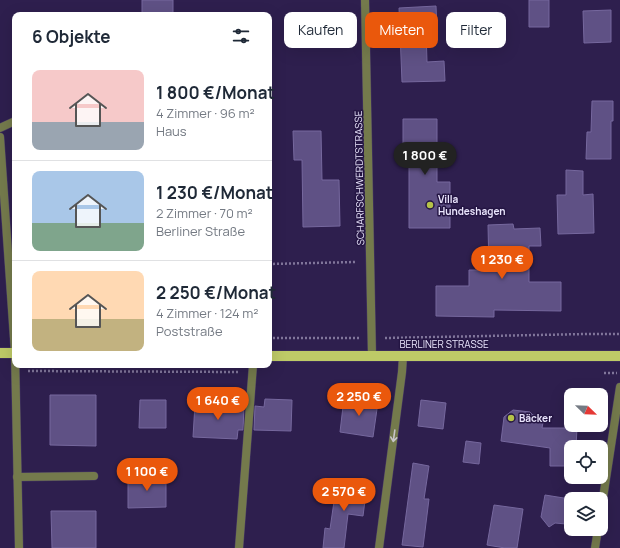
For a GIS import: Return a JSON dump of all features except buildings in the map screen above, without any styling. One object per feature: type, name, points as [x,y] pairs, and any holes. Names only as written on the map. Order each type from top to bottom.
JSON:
[{"type":"main road","points":[[0,353],[12,353]]},
{"type":"main road","name":"BERLINER STRASSE","points":[[272,356],[620,356]]},
{"type":"street","name":"SCHARFSCHWERDTSTRASSE","points":[[365,0],[372,356]]},
{"type":"street","points":[[0,128],[12,122]]},
{"type":"street","points":[[0,138],[12,311]]},
{"type":"street","points":[[379,548],[403,356]]},
{"type":"street","points":[[15,368],[19,548]]},
{"type":"street","points":[[239,548],[253,368]]},
{"type":"street","points":[[604,492],[620,387]]},
{"type":"street","points":[[17,477],[94,476]]},
{"type":"street","points":[[595,548],[597,536]]},
{"type":"path","points":[[272,264],[370,261]]},
{"type":"path","points":[[272,338],[620,334]]},
{"type":"place","name":"Villa Hundeshagen","points":[[430,205]]},
{"type":"place","name":"Bäcker","points":[[511,418]]}]
